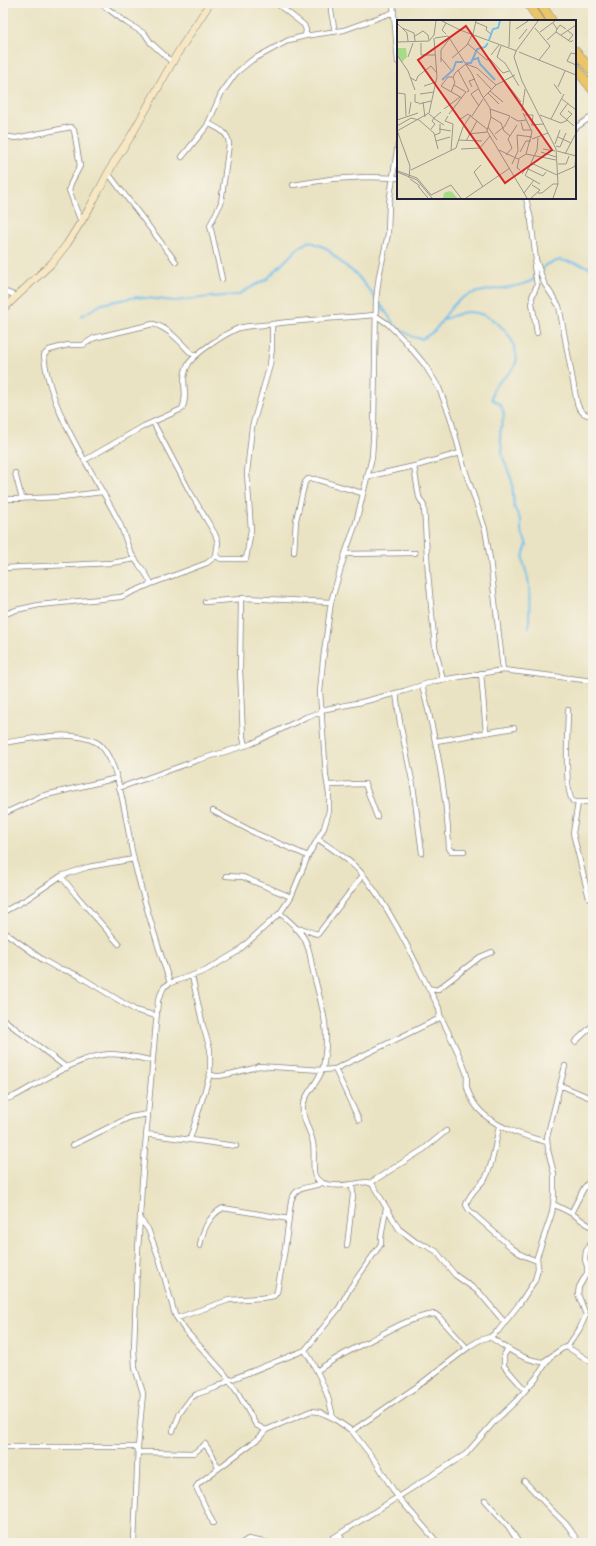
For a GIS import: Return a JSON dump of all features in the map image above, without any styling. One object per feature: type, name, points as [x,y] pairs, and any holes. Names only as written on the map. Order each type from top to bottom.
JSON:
[{"type":"highway","points":[[528,3],[539,20]]},
{"type":"highway","points":[[540,3],[551,20]]},
{"type":"highway","points":[[576,52],[593,72]]},
{"type":"highway","points":[[576,68],[593,90]]},
{"type":"street","points":[[100,3],[145,34],[151,43],[172,62]]},
{"type":"street","points":[[3,309],[52,262],[67,244],[131,136],[190,31],[210,3]]},
{"type":"street","points":[[276,3],[304,26],[306,30],[305,36]]},
{"type":"street","points":[[331,3],[335,32]]},
{"type":"street","points":[[393,3],[397,50]]},
{"type":"street","points":[[182,157],[204,131],[221,94],[236,73],[252,60],[260,57],[279,45],[305,36],[335,32],[354,27],[394,12]]},
{"type":"street","points":[[576,127],[593,116]]},
{"type":"street","points":[[208,124],[226,134],[229,137],[230,144],[221,203],[210,225],[222,279]]},
{"type":"street","points":[[3,136],[16,138],[71,127],[74,130],[80,166],[69,190],[81,222]]},
{"type":"street","points":[[134,1543],[138,1450],[143,1392],[135,1368],[134,1348],[140,1219],[158,1000],[164,987],[170,983],[205,971],[237,952],[280,913],[291,897],[308,856],[324,828],[329,811],[329,794],[320,692],[323,660],[331,602],[356,523],[362,492],[372,457],[374,438],[376,300],[379,276],[388,234],[389,203],[395,178],[397,155]]},
{"type":"street","points":[[108,173],[176,262]]},
{"type":"street","points":[[293,185],[331,179],[395,178]]},
{"type":"street","points":[[526,199],[531,220],[537,270],[537,285],[532,297],[532,303],[538,333]]},
{"type":"street","points":[[537,270],[559,306],[577,403],[581,412],[586,415],[593,416]]},
{"type":"street","points":[[3,291],[17,296]]},
{"type":"street","points":[[85,460],[153,422],[182,409],[186,402],[184,376],[186,369],[195,355],[217,340],[239,328],[375,315],[388,324],[411,348],[434,378],[450,416],[460,453],[485,529],[504,670]]},
{"type":"street","points":[[151,584],[149,577],[135,559],[120,523],[70,433],[55,400],[44,355],[49,350],[68,345],[83,345],[94,338],[153,324],[158,325],[169,332],[195,355]]},
{"type":"street","points":[[216,556],[221,559],[246,559],[251,530],[247,473],[252,427],[270,365],[272,324]]},
{"type":"street","points":[[3,615],[16,610],[39,606],[121,597],[151,584],[207,564],[216,556],[218,542],[215,534],[190,492],[153,422]]},
{"type":"street","points":[[366,478],[460,453]]},
{"type":"street","points":[[414,466],[419,497],[424,506],[435,648],[443,680]]},
{"type":"street","points":[[15,473],[22,499]]},
{"type":"street","points":[[294,552],[296,520],[305,482],[308,479],[315,479],[362,492]]},
{"type":"street","points":[[8,500],[68,497],[102,492]]},
{"type":"street","points":[[218,549],[221,559]]},
{"type":"street","points":[[345,554],[415,552]]},
{"type":"street","points":[[3,568],[111,563],[135,559]]},
{"type":"street","points":[[205,602],[242,598],[331,602]]},
{"type":"street","points":[[241,599],[240,669],[243,737],[245,746]]},
{"type":"street","points":[[120,788],[198,760],[245,746],[306,717],[443,680],[504,670],[593,681]]},
{"type":"street","points":[[482,673],[486,732]]},
{"type":"street","points":[[422,685],[436,741],[446,800],[449,848],[451,851],[464,851]]},
{"type":"street","points":[[396,693],[400,723],[413,786],[422,853]]},
{"type":"street","points":[[568,710],[567,774],[569,796],[571,801],[578,803],[593,802]]},
{"type":"street","points":[[436,741],[514,728]]},
{"type":"street","points":[[3,743],[54,736],[90,740],[97,742],[103,747],[120,788],[134,859],[170,983]]},
{"type":"street","points":[[3,814],[42,796],[117,778]]},
{"type":"street","points":[[328,785],[365,784],[377,817]]},
{"type":"street","points":[[578,803],[573,832],[589,898]]},
{"type":"street","points":[[213,811],[255,833],[308,856]]},
{"type":"street","points":[[318,839],[339,854],[363,875],[390,914],[439,1008],[440,1015],[467,1074],[467,1087],[475,1104],[485,1115],[500,1126],[518,1135],[547,1142]]},
{"type":"street","points":[[3,912],[27,899],[61,876],[88,867],[134,859]]},
{"type":"street","points":[[296,929],[304,928],[318,934],[363,875]]},
{"type":"street","points":[[61,876],[119,944]]},
{"type":"street","points":[[226,876],[243,877],[291,897]]},
{"type":"street","points":[[280,913],[296,929],[307,944],[326,1024],[326,1045],[322,1070],[306,1096],[303,1106],[313,1142],[315,1177],[322,1183]]},
{"type":"street","points":[[3,931],[43,960],[57,968],[79,976],[135,1010],[157,1016]]},
{"type":"street","points":[[428,988],[437,990],[480,958],[492,952]]},
{"type":"street","points":[[190,1139],[210,1074],[210,1049],[203,1026],[192,976]]},
{"type":"street","points":[[210,1074],[216,1076],[254,1069],[258,1066],[322,1070],[336,1069],[438,1019],[440,1015]]},
{"type":"street","points":[[3,1019],[67,1068]]},
{"type":"street","points":[[575,1042],[593,1025]]},
{"type":"street","points":[[3,1099],[15,1096],[78,1062],[97,1056],[112,1054],[153,1061]]},
{"type":"street","points":[[352,1431],[422,1383],[467,1348],[480,1340],[490,1337],[498,1331],[520,1303],[535,1280],[538,1268],[537,1261],[539,1248],[552,1213],[553,1204],[554,1174],[547,1137],[565,1066]]},
{"type":"street","points":[[336,1069],[359,1120]]},
{"type":"street","points":[[560,1084],[593,1099]]},
{"type":"street","points":[[73,1145],[130,1117],[148,1114]]},
{"type":"street","points":[[500,1126],[490,1167],[485,1177],[468,1199],[466,1205],[469,1210],[512,1248],[522,1255],[537,1261]]},
{"type":"street","points":[[177,1318],[229,1300],[274,1296],[277,1292],[293,1193],[298,1189],[322,1183],[342,1185],[366,1182],[370,1183],[424,1149],[446,1130]]},
{"type":"street","points":[[146,1134],[236,1146]]},
{"type":"street","points":[[571,1213],[584,1188],[593,1178]]},
{"type":"street","points":[[370,1183],[399,1229],[416,1242],[436,1251],[455,1275],[479,1292],[504,1323]]},
{"type":"street","points":[[347,1246],[353,1195],[352,1184]]},
{"type":"street","points":[[553,1204],[571,1213],[593,1228]]},
{"type":"street","points":[[200,1246],[202,1237],[210,1220],[215,1213],[223,1208],[289,1219]]},
{"type":"street","points":[[173,1431],[180,1413],[191,1398],[197,1394],[215,1388],[230,1380],[305,1350],[339,1308],[350,1288],[381,1244],[380,1238],[386,1208]]},
{"type":"street","points":[[140,1219],[148,1229],[159,1258],[177,1318],[185,1330],[230,1380],[256,1425],[261,1429],[266,1430]]},
{"type":"street","points":[[490,1337],[508,1349],[534,1361],[543,1362],[563,1348],[567,1347],[579,1330],[586,1315],[578,1294],[587,1273],[585,1260],[586,1251],[593,1240]]},
{"type":"street","points":[[317,1370],[334,1359],[394,1327],[428,1315],[435,1314],[439,1317],[467,1348]]},
{"type":"street","points":[[567,1347],[593,1363]]},
{"type":"street","points":[[508,1349],[504,1355],[504,1366],[525,1390]]},
{"type":"street","points":[[305,1350],[317,1370],[331,1405],[334,1418]]},
{"type":"street","points":[[325,1543],[397,1496],[417,1486],[466,1454],[525,1390],[549,1359]]},
{"type":"street","points":[[213,1523],[196,1487],[199,1483],[259,1438],[266,1430],[311,1411],[320,1412],[334,1418],[352,1431],[376,1462],[397,1496],[438,1543]]},
{"type":"street","points":[[3,1448],[138,1450],[194,1453],[205,1444],[213,1456],[218,1468]]},
{"type":"street","points":[[524,1481],[556,1513],[560,1520],[566,1524],[580,1543]]},
{"type":"street","points":[[485,1500],[508,1526],[519,1543]]},
{"type":"street","points":[[339,1534],[344,1543]]},
{"type":"street","points":[[242,1543],[248,1539],[269,1543]]},
{"type":"waterway","points":[[81,316],[102,304],[136,297],[175,301],[237,295],[267,279],[297,249],[309,241],[326,248],[357,275],[379,302],[396,327],[413,337],[422,339],[432,333],[449,310],[462,298],[468,295],[485,290],[524,284],[539,275],[545,265],[560,260],[583,265],[593,269]]},
{"type":"waterway","points":[[444,319],[465,312],[484,315],[504,329],[513,343],[517,356],[513,368],[495,387],[492,399],[501,405],[504,415],[500,434],[503,458],[512,481],[514,507],[521,521],[521,531],[527,545],[524,551],[523,562],[529,585],[529,627]]}]
